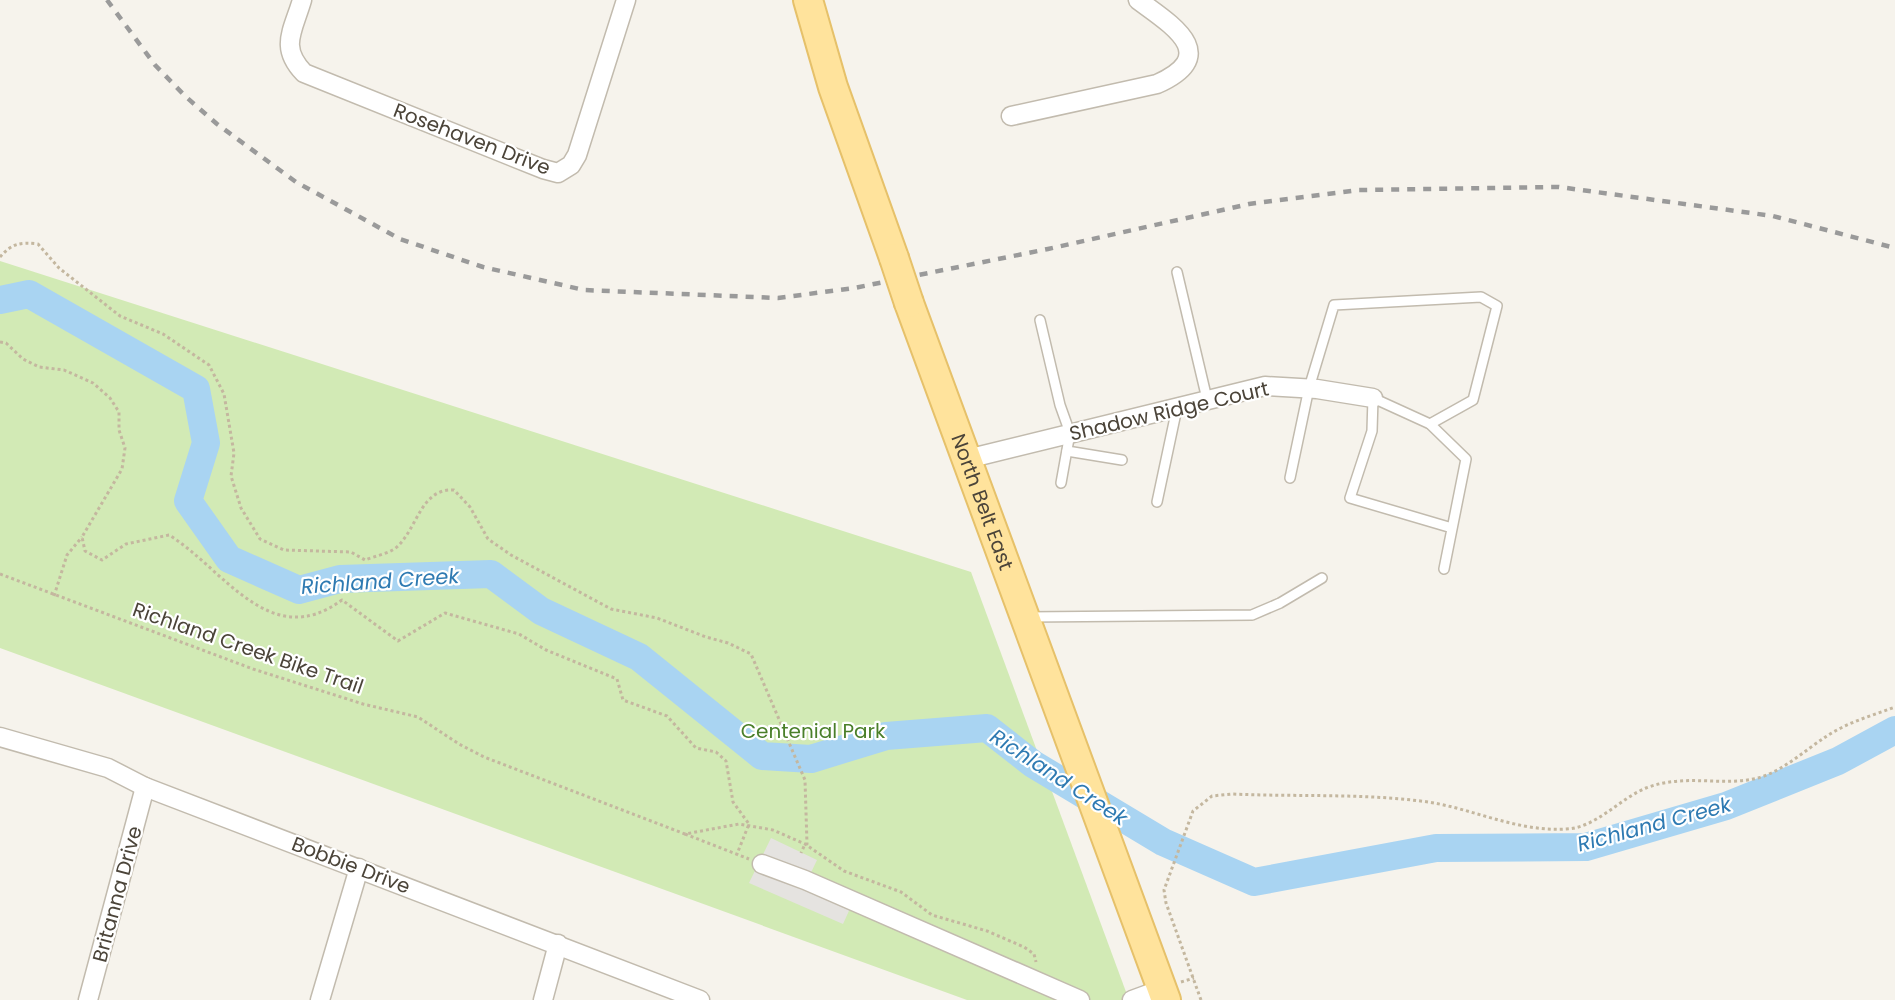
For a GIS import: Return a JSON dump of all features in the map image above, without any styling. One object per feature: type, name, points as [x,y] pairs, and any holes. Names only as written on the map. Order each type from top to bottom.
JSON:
[{"type":"main road","name":"North Belt East","points":[[808,0],[833,87],[909,303],[1164,995]]},
{"type":"street","name":"Rosehaven Drive","points":[[302,0],[288,49],[294,62],[304,73],[558,173],[571,165],[577,155],[626,0]]},
{"type":"street","points":[[1011,116],[1157,84],[1177,75],[1187,64],[1190,51],[1185,39],[1138,0]]},
{"type":"street","name":"Shadow Ridge Court","points":[[967,459],[1068,442],[1178,406],[1265,386],[1309,388],[1373,398]]},
{"type":"street","name":"Bobbie Drive","points":[[0,737],[108,768],[145,788],[700,1000]]},
{"type":"street","name":"Britanna Drive","points":[[88,1000],[145,788]]},
{"type":"street","points":[[762,864],[805,880],[1080,1000]]},
{"type":"street","points":[[320,1000],[358,868]]},
{"type":"street","points":[[543,1000],[558,944]]},
{"type":"street","points":[[1132,1000],[1164,995]]},
{"type":"lane","points":[[1176,272],[1207,399]]},
{"type":"lane","points":[[1290,478],[1309,388],[1334,304],[1480,297],[1497,306],[1473,400],[1430,424]]},
{"type":"lane","points":[[1040,320],[1068,442],[1061,483]]},
{"type":"lane","points":[[1444,569],[1466,459],[1430,424],[1373,398],[1372,431],[1350,498],[1452,528]]},
{"type":"lane","points":[[1157,502],[1178,406]]},
{"type":"lane","points":[[1068,442],[1122,460]]},
{"type":"lane","points":[[1025,617],[1252,615],[1280,603],[1322,578]]},
{"type":"path","points":[[0,256],[8,248],[20,242],[38,244],[59,268],[120,316],[163,334],[209,365],[224,394],[234,453],[231,476],[241,508],[260,538],[284,550],[351,552],[365,560],[398,548],[430,495],[441,489],[454,490],[470,507],[488,538],[511,555],[611,609],[657,618],[706,637],[729,643],[751,654],[805,780],[808,829],[807,844],[801,853]]},
{"type":"path","points":[[0,342],[6,343],[23,359],[39,367],[64,370],[93,382],[110,398],[119,412],[119,430],[125,448],[122,469],[82,537],[67,555],[54,596]]},
{"type":"path","points":[[82,537],[85,551],[102,560],[126,544],[169,535],[188,546],[248,601],[276,615],[310,616],[328,610],[342,600],[398,641],[445,613],[519,634],[546,650],[617,679],[623,700],[667,716],[696,748],[716,752],[726,761],[734,802],[749,824],[737,854]]},
{"type":"path","name":"Richland Creek Bike Trail","points":[[0,574],[54,596],[311,689],[418,717],[459,744],[484,757],[685,834],[749,824],[773,830],[805,844],[844,871],[901,892],[932,915],[987,931],[1024,947],[1034,954],[1036,962],[1029,979]]},
{"type":"path","points":[[1201,1000],[1166,903],[1166,885],[1189,818],[1203,801],[1222,794],[1379,796],[1436,803],[1534,828],[1568,830],[1581,826],[1636,793],[1664,782],[1758,778],[1813,748],[1837,730],[1895,707]]},
{"type":"path","points":[[685,834],[762,864]]},
{"type":"green space","name":"Centenial Park","points":[[0,261],[971,572],[1129,1000],[967,1000],[0,648]]},
{"type":"shaded area","points":[[771,838],[817,860],[807,881],[853,902],[843,924],[749,883]]},
{"type":"waterway","name":"Richland Creek","points":[[0,300],[29,294],[196,389],[206,443],[188,501],[229,559],[299,590],[340,579],[491,574],[541,611],[639,657],[762,756],[811,759],[886,736],[987,728],[1033,764],[1163,842],[1254,882],[1436,848],[1586,847],[1726,806],[1838,761],[1895,730]]},
{"type":"railway","points":[[107,0],[155,65],[185,96],[217,124],[296,182],[400,239],[483,267],[584,290],[778,298],[854,288],[1048,249],[1249,204],[1359,190],[1559,187],[1773,216],[1895,248]]}]
